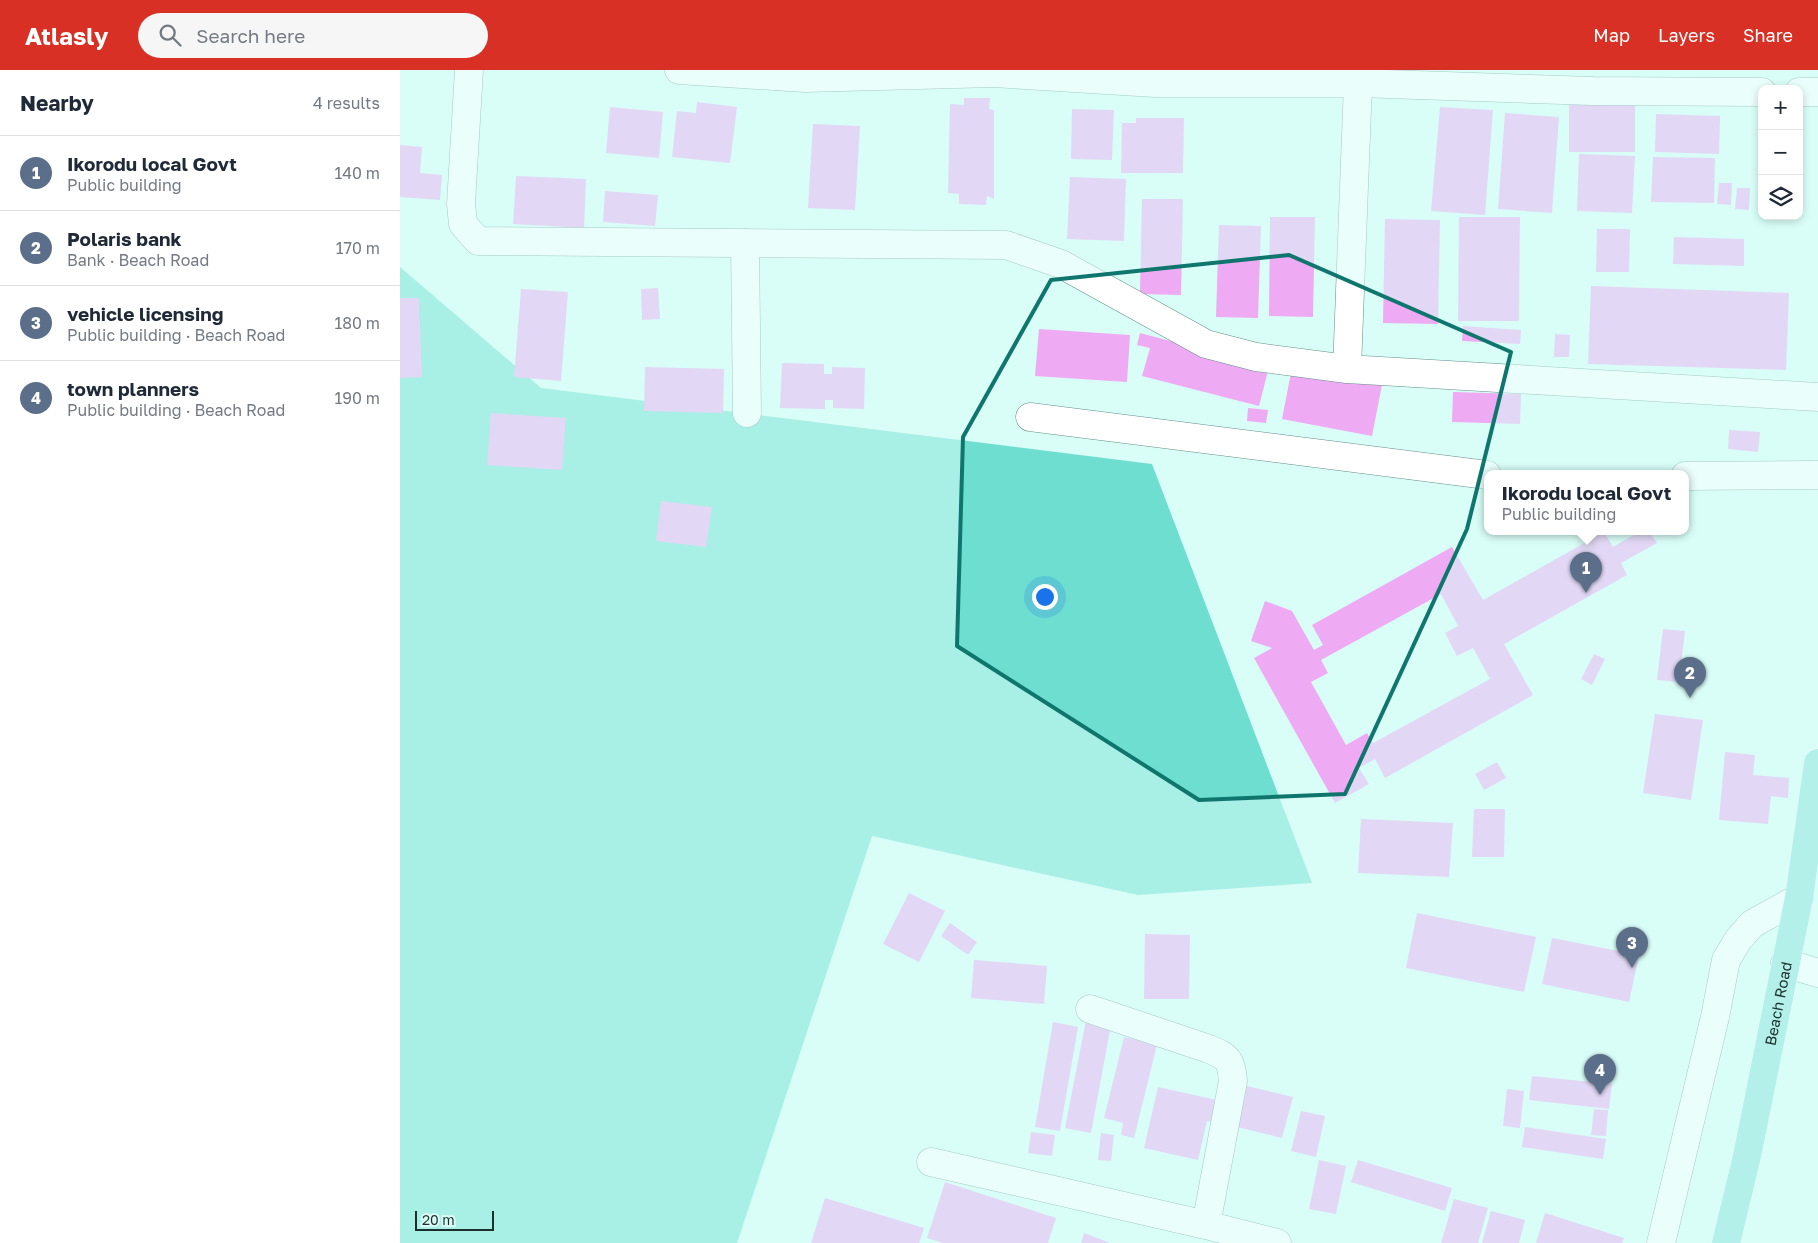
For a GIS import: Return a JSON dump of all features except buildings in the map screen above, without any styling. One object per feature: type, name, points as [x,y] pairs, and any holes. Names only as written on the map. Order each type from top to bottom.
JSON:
[{"type":"main road","name":"Beach Road","points":[[1726,1243],[1800,898],[1818,763]]},
{"type":"street","points":[[469,70],[462,204],[463,224],[478,241],[1006,245],[1061,264],[1206,344],[1256,357],[1348,369],[1818,397]]},
{"type":"street","points":[[679,70],[805,78],[993,72],[1155,83],[1358,83],[1593,91],[1758,92]]},
{"type":"street","points":[[1348,369],[1358,83]]},
{"type":"street","points":[[1803,92],[1818,92]]},
{"type":"street","points":[[745,243],[747,413]]},
{"type":"street","points":[[1030,417],[1484,475]]},
{"type":"street","points":[[1689,476],[1818,474]]},
{"type":"street","points":[[1661,1243],[1726,960],[1738,940],[1752,924],[1800,898]]},
{"type":"street","points":[[1785,963],[1818,973]]},
{"type":"street","points":[[1090,1009],[1209,1049],[1225,1056],[1232,1068],[1233,1081],[1206,1225]]},
{"type":"street","points":[[931,1162],[1277,1243]]},
{"type":"highlighted area","points":[[1289,255],[1511,352],[1467,529],[1345,794],[1199,800],[957,646],[963,437],[1051,280]]},
{"type":"green space","points":[[400,267],[541,388],[1152,464],[1312,883],[1138,895],[872,836],[737,1243],[400,1243]]},
{"type":"place","name":"Ikorodu local Govt","points":[[1586,593]]},
{"type":"place","name":"Polaris bank","points":[[1690,698]]},
{"type":"place","name":"vehicle licensing","points":[[1632,968]]},
{"type":"place","name":"town planners","points":[[1600,1095]]}]
